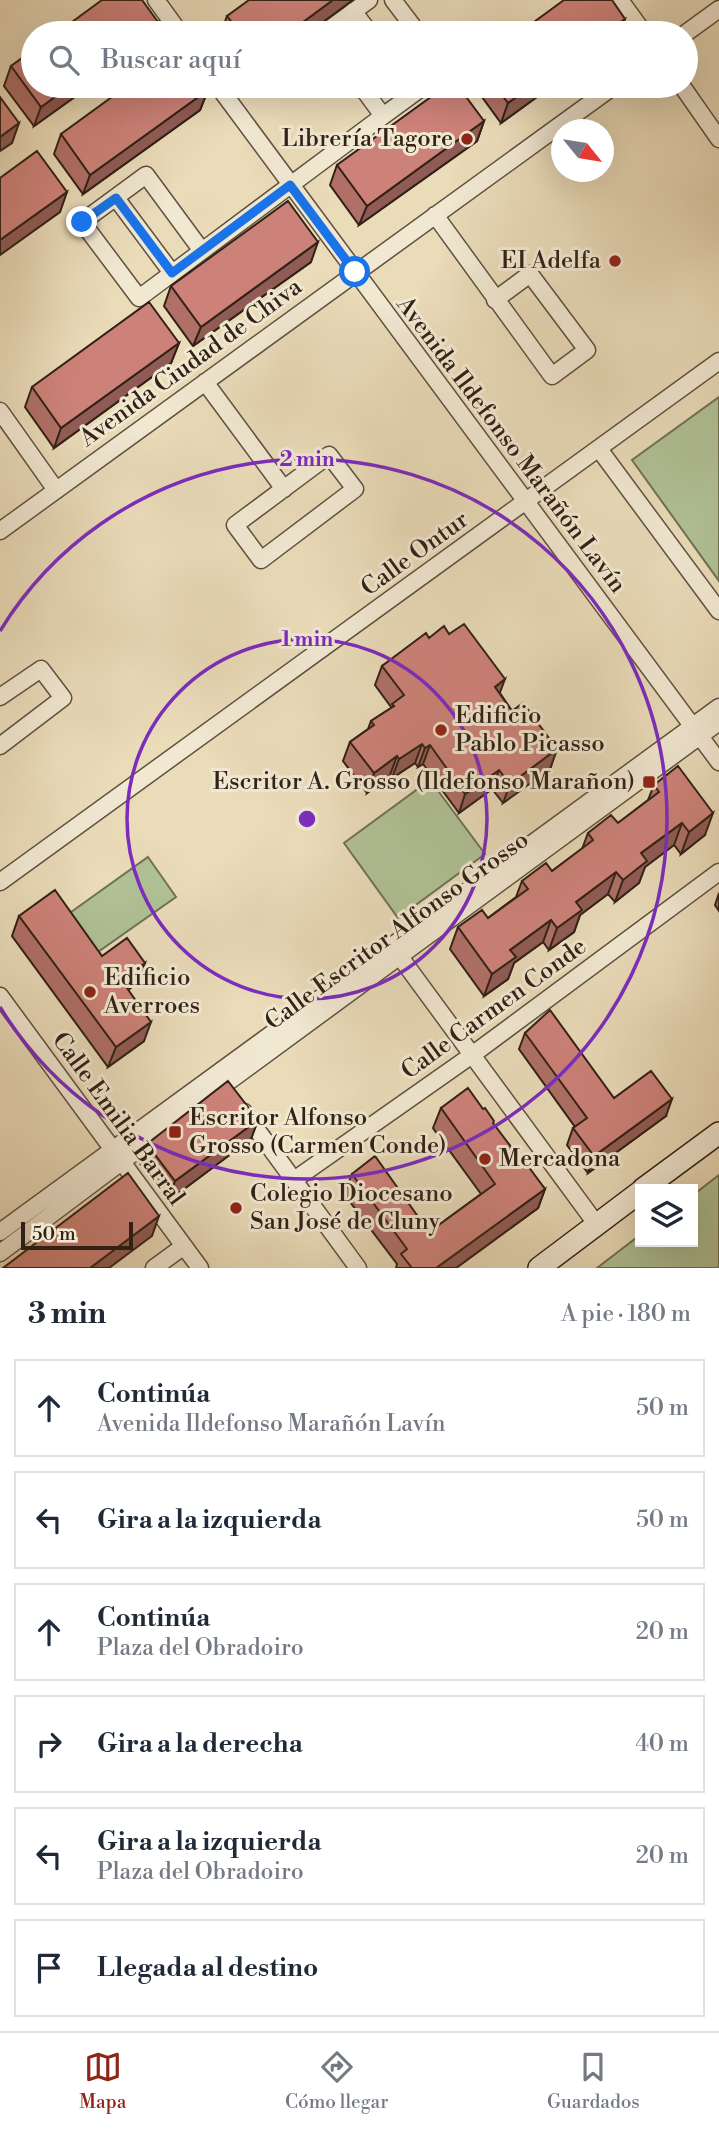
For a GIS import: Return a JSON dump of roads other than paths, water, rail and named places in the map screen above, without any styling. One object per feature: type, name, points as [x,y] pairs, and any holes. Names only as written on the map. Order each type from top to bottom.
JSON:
[{"type":"street","points":[[156,0],[171,21]]},
{"type":"street","points":[[340,21],[369,0]]},
{"type":"street","points":[[394,0],[409,21]]},
{"type":"street","points":[[620,0],[636,21]]},
{"type":"street","points":[[698,24],[719,9]]},
{"type":"street","points":[[354,11],[361,21]]},
{"type":"street","name":"Avenida Ildefonso Marañón Lavín","points":[[227,98],[719,762]]},
{"type":"street","points":[[370,98],[383,116]]},
{"type":"street","points":[[202,251],[146,175],[82,222],[139,298],[383,116],[404,98]]},
{"type":"street","name":"Avenida Ciudad de Chiva","points":[[0,531],[597,98]]},
{"type":"street","points":[[690,98],[719,139]]},
{"type":"street","points":[[116,198],[172,273]]},
{"type":"street","points":[[435,215],[495,300],[552,376],[587,350],[530,274],[495,300]]},
{"type":"street","name":"Calle Ontur","points":[[0,881],[719,361]]},
{"type":"street","points":[[205,382],[284,489]]},
{"type":"street","points":[[0,411],[57,490]]},
{"type":"street","points":[[599,449],[719,611]]},
{"type":"street","points":[[329,455],[355,489],[261,560],[235,525],[284,489],[329,455]]},
{"type":"street","points":[[0,697],[41,669],[64,698],[0,746]]},
{"type":"street","points":[[696,731],[719,707]]},
{"type":"street","points":[[696,731],[719,722]]},
{"type":"street","name":"Calle Escritor Alfonso Grosso","points":[[117,1156],[696,731]]},
{"type":"street","name":"Calle Carmen Conde","points":[[294,1180],[472,1055],[719,872]]},
{"type":"street","points":[[397,951],[597,1225]]},
{"type":"street","name":"Calle Escritor Alfonso Grosso","points":[[117,1156],[224,1085],[397,951]]},
{"type":"street","name":"Calle Emilia Barral","points":[[3,1005],[200,1268]]},
{"type":"street","points":[[224,1085],[358,1268]]},
{"type":"street","points":[[650,1184],[719,1133]]},
{"type":"street","points":[[0,1232],[117,1156]]},
{"type":"street","points":[[0,1253],[117,1156]]},
{"type":"street","points":[[539,1268],[635,1195]]},
{"type":"street","points":[[154,1268],[184,1246]]},
{"type":"place","name":"Librería Tagore","points":[[467,139]]},
{"type":"place","name":"EI Adelfa","points":[[615,261]]},
{"type":"place","name":"Edificio Pablo Picasso","points":[[441,730]]},
{"type":"place","name":"Escritor A. Grosso (Ildefonso Marañon)","points":[[649,782]]},
{"type":"place","name":"Edificio Averroes","points":[[90,992]]},
{"type":"place","name":"Escritor Alfonso Grosso (Carmen Conde)","points":[[175,1132]]},
{"type":"place","name":"Mercadona","points":[[485,1159]]},
{"type":"place","name":"Colegio Diocesano San José de Cluny","points":[[236,1208]]}]
